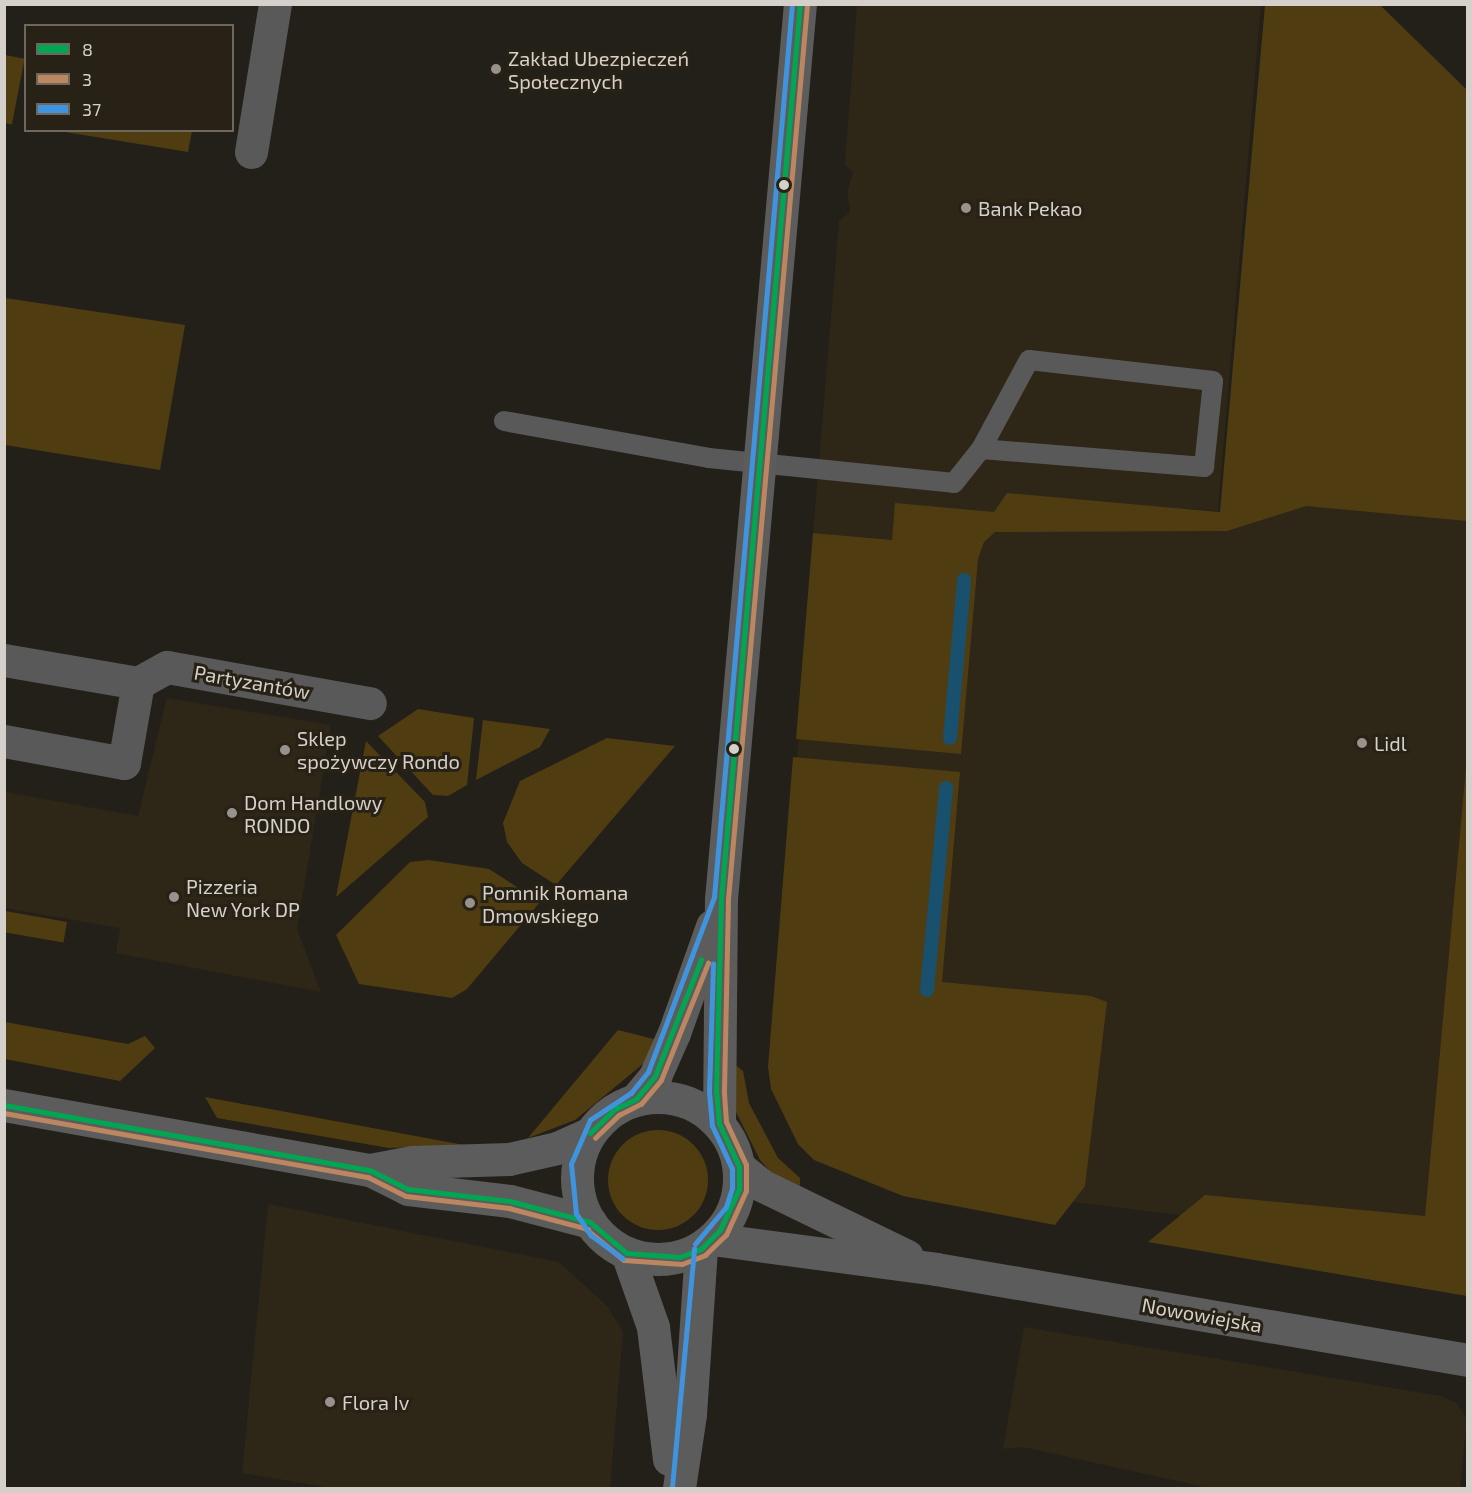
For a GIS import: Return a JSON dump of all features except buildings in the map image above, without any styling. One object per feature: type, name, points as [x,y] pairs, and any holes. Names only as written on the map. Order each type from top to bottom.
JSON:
[{"type":"main road","points":[[4,1105],[370,1170],[408,1189],[522,1203],[590,1222],[627,1253],[660,1260],[706,1244],[733,1211],[739,1167],[719,1124],[722,899],[800,4]]},
{"type":"main road","points":[[370,1170],[412,1162],[509,1159],[557,1148],[590,1133],[615,1109],[636,1099],[654,1076],[674,1033],[722,899]]},
{"type":"main road","points":[[636,1099],[682,1100],[719,1124]]},
{"type":"main road","points":[[590,1133],[578,1165],[577,1189],[590,1222]]},
{"type":"main road","name":"Nowowiejska","points":[[739,1167],[778,1194],[936,1269]]},
{"type":"main road","points":[[679,1488],[690,1414],[706,1244]]},
{"type":"main road","name":"Nowowiejska","points":[[706,1244],[936,1269],[1467,1360]]},
{"type":"main road","points":[[627,1253],[653,1328],[671,1488]]},
{"type":"street","points":[[251,152],[275,4]]},
{"type":"street","points":[[4,660],[138,683],[124,763],[4,741]]},
{"type":"street","name":"Partyzantów","points":[[138,683],[167,667],[370,703]]},
{"type":"street","points":[[4,1120],[45,1113]]},
{"type":"lane","points":[[504,422],[760,465],[954,483],[981,448],[1029,360],[1213,381],[1204,467],[981,448]]},
{"type":"shaded area","points":[[857,5],[1261,5],[1218,511],[1005,496],[1222,529],[1467,108],[1467,1251],[914,1182],[772,1068],[815,537],[894,544],[896,503],[892,540],[813,533],[839,221],[850,212],[847,192],[853,173],[845,164]]},
{"type":"shaded area","points":[[1265,5],[1380,5],[1467,90],[1467,521],[1306,506],[1227,531],[995,532],[984,542],[978,559],[961,754],[796,739],[813,533],[892,540],[895,503],[994,512],[1007,493],[1220,512]]},
{"type":"shaded area","points":[[5,55],[24,59],[12,125],[4,123]]},
{"type":"shaded area","points":[[65,132],[192,132],[188,152]]},
{"type":"shaded area","points":[[5,298],[185,325],[160,470],[5,445]]},
{"type":"shaded area","points":[[167,698],[331,725],[297,929],[321,992],[116,953],[120,928],[5,908],[5,792],[138,816]]},
{"type":"shaded area","points":[[418,709],[474,718],[467,785],[448,796],[433,795],[378,736]]},
{"type":"shaded area","points":[[483,720],[550,729],[540,747],[476,780]]},
{"type":"shaded area","points":[[607,738],[675,746],[556,885],[522,863],[507,842],[503,823],[520,781]]},
{"type":"shaded area","points":[[366,741],[425,802],[428,817],[336,897]]},
{"type":"shaded area","points":[[793,757],[960,772],[942,982],[1091,996],[1107,1002],[1085,1186],[1055,1225],[903,1196],[814,1160],[798,1144],[771,1089],[768,1067]]},
{"type":"shaded area","points":[[1467,757],[1467,1296],[1148,1242],[1205,1195],[1425,1216]]},
{"type":"shaded area","points":[[429,860],[489,869],[540,902],[467,989],[452,998],[359,984],[336,935],[410,862]]},
{"type":"shaded area","points":[[5,911],[67,922],[63,943],[4,932]]},
{"type":"shaded area","points":[[5,1022],[128,1044],[145,1036],[155,1048],[120,1081],[5,1059]]},
{"type":"shaded area","points":[[618,1030],[657,1040],[649,1059],[575,1120],[528,1138]]},
{"type":"shaded area","points":[[728,1059],[743,1071],[749,1103],[778,1158],[800,1178],[800,1186],[776,1178],[760,1160],[734,1108]]},
{"type":"shaded area","points":[[205,1097],[464,1145],[389,1148],[217,1118]]},
{"type":"shaded area","points":[[658,1130],[677,1134],[693,1145],[704,1161],[708,1180],[704,1199],[693,1215],[677,1226],[658,1230],[639,1226],[623,1215],[612,1199],[608,1180],[612,1161],[623,1145],[639,1134]]},
{"type":"shaded area","points":[[268,1204],[559,1262],[608,1307],[623,1332],[610,1488],[332,1488],[242,1473]]},
{"type":"shaded area","points":[[1024,1327],[1441,1396],[1457,1403],[1467,1420],[1460,1488],[1209,1488],[1023,1447],[1003,1449]]},
{"type":"waterway","points":[[950,738],[964,580]]},
{"type":"waterway","points":[[927,990],[946,788]]},
{"type":"transit line","name":"37","points":[[623,1259],[591,1236],[576,1214],[571,1164],[590,1120],[631,1093],[648,1072],[714,897],[792,4]]},
{"type":"transit line","name":"8","points":[[590,1222],[627,1253],[680,1257],[701,1249],[720,1230],[739,1189],[739,1167],[719,1124],[716,1091],[721,899],[800,4]]},
{"type":"transit line","name":"3","points":[[585,1228],[624,1260],[682,1264],[705,1255],[726,1235],[746,1191],[746,1165],[726,1122],[724,1091],[728,899],[807,5]]},
{"type":"transit line","name":"8","points":[[590,1133],[615,1109],[636,1099],[655,1076],[701,960]]},
{"type":"transit line","name":"3","points":[[595,1138],[619,1115],[641,1104],[661,1080],[708,963]]},
{"type":"transit line","name":"37","points":[[695,1244],[726,1207],[732,1188],[732,1169],[712,1126],[709,1092],[713,964]]},
{"type":"transit line","name":"8","points":[[4,1105],[370,1170],[408,1189],[510,1201],[590,1222]]},
{"type":"transit line","name":"3","points":[[4,1113],[368,1177],[406,1196],[509,1208],[588,1229]]},
{"type":"transit line","name":"37","points":[[672,1487],[694,1249]]},
{"type":"place","name":"Zakład Ubezpieczeń Społecznych","points":[[496,69]]},
{"type":"place","name":"Bank Pekao","points":[[966,208]]},
{"type":"place","name":"Lidl","points":[[1362,743]]},
{"type":"place","name":"Sklep spożywczy Rondo","points":[[285,750]]},
{"type":"place","name":"Dom Handlowy RONDO","points":[[232,813]]},
{"type":"place","name":"Pizzeria New York DP","points":[[174,897]]},
{"type":"place","name":"Pomnik Romana Dmowskiego","points":[[470,903]]},
{"type":"place","name":"Flora Iv","points":[[330,1402]]}]
